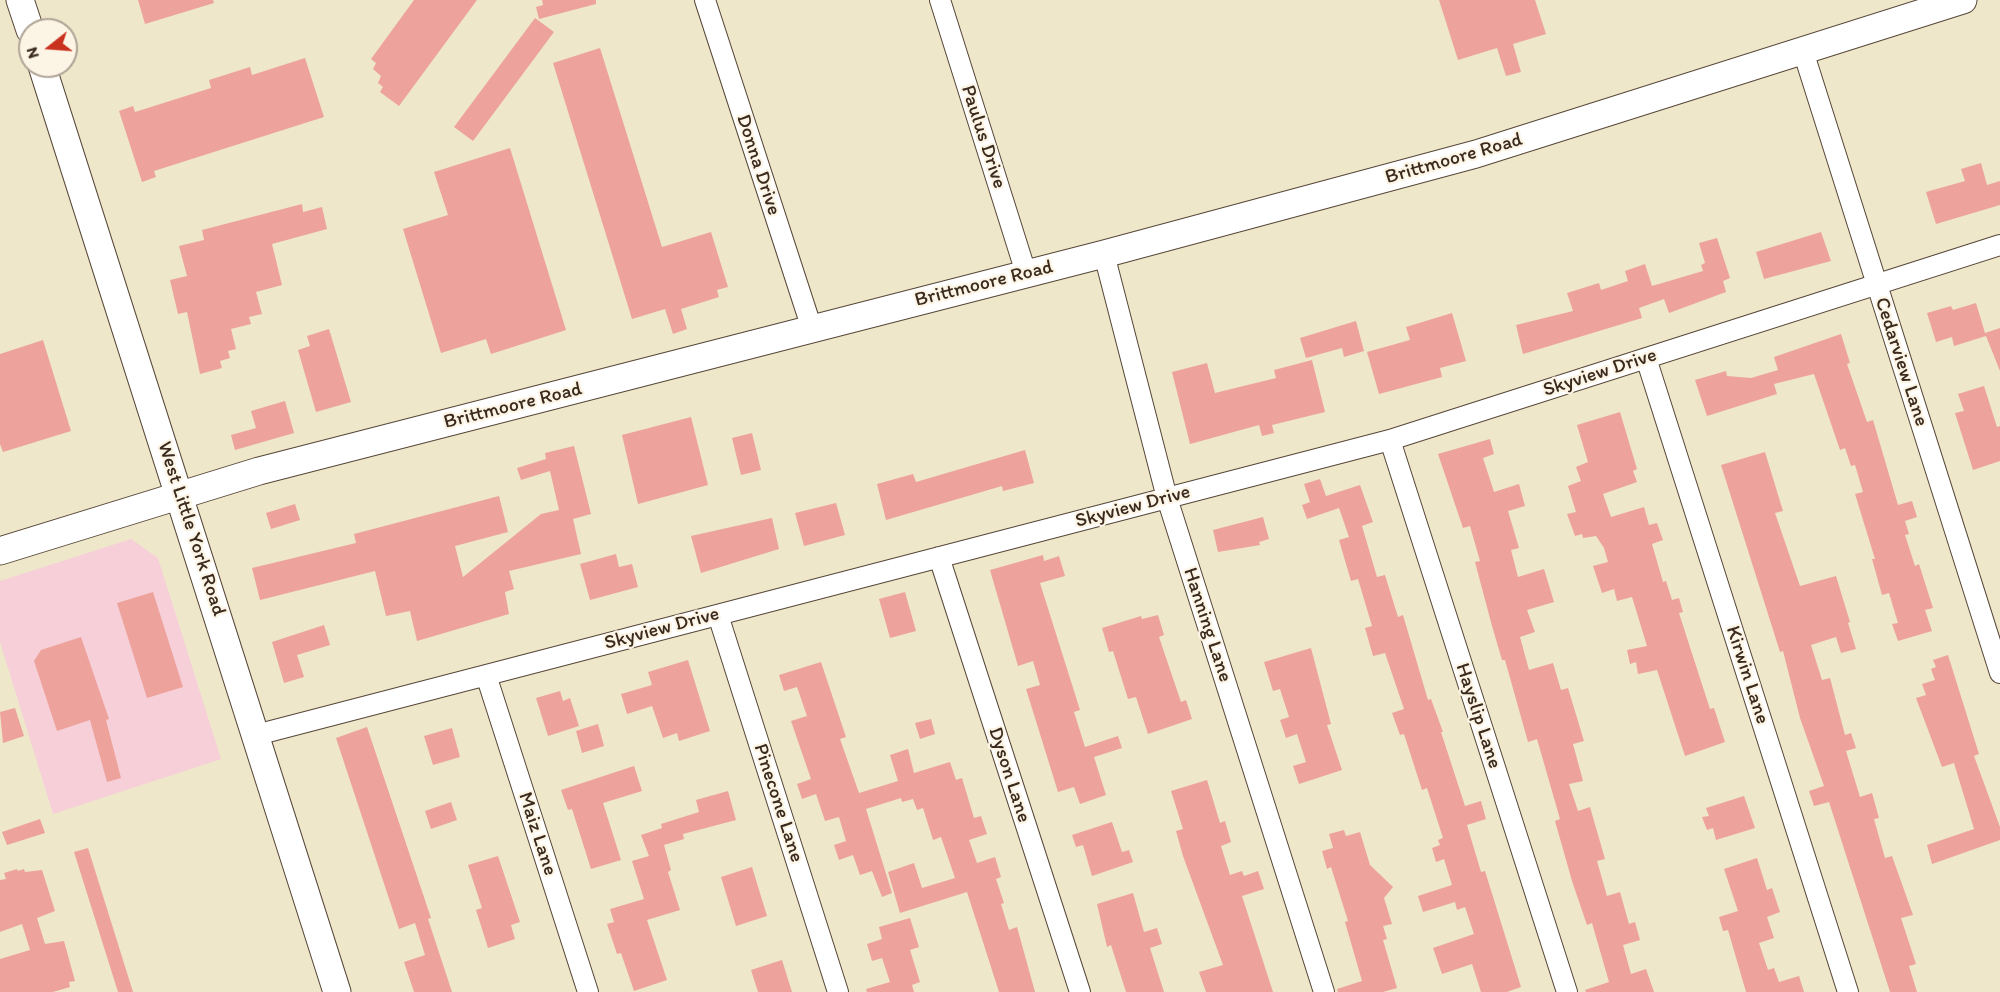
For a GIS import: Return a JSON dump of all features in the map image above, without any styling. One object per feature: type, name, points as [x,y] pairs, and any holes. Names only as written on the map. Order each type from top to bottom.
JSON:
[{"type":"main road","points":[[20,0],[26,18]]},
{"type":"main road","name":"Brittmoore Road","points":[[0,551],[259,471],[1104,254],[1476,154],[1963,0]]},
{"type":"main road","name":"West Little York Road","points":[[46,78],[337,992]]},
{"type":"street","name":"Donna Drive","points":[[705,0],[812,329]]},
{"type":"street","name":"Paulus Drive","points":[[940,0],[1026,273]]},
{"type":"street","name":"Cedarview Lane","points":[[1803,51],[2000,673]]},
{"type":"street","name":"Skyview Drive","points":[[256,735],[1390,440],[2000,245]]},
{"type":"street","name":"Hanning Lane","points":[[1104,254],[1167,498],[1324,992]]},
{"type":"street","name":"Kirwin Lane","points":[[1646,358],[1848,992]]},
{"type":"street","name":"Hayslip Lane","points":[[1390,440],[1567,992]]},
{"type":"street","name":"Dyson Lane","points":[[939,557],[1080,992]]},
{"type":"street","name":"Pinecone Lane","points":[[718,615],[838,992]]},
{"type":"street","name":"Maiz Lane","points":[[486,675],[588,992]]},
{"type":"shaded area","points":[[131,539],[158,558],[221,759],[53,814],[0,642],[0,581]]},
{"type":"building","points":[[138,0],[213,0],[214,3],[145,24]]},
{"type":"building","points":[[414,0],[477,0],[399,106],[380,92],[383,87],[378,83],[381,76],[373,69],[376,63],[371,59]]},
{"type":"building","points":[[542,0],[596,0],[596,4],[539,19],[536,7],[543,5]]},
{"type":"building","points":[[1439,0],[1535,0],[1546,34],[1513,44],[1521,72],[1506,76],[1497,48],[1458,60]]},
{"type":"building","points":[[535,18],[554,32],[473,141],[454,127]]},
{"type":"building","points":[[600,48],[662,247],[711,232],[728,287],[717,290],[719,297],[681,309],[687,329],[673,334],[665,309],[632,319],[553,63]]},
{"type":"building","points":[[305,58],[324,117],[154,171],[156,177],[142,182],[119,111],[133,106],[135,112],[211,88],[209,80],[250,67],[252,75]]},
{"type":"building","points":[[510,148],[566,330],[491,354],[486,339],[441,353],[403,229],[448,215],[434,172]]},
{"type":"building","points":[[1981,163],[1987,185],[2000,181],[2000,205],[1936,224],[1926,192],[1965,181],[1961,169]]},
{"type":"building","points":[[302,204],[303,212],[322,207],[327,229],[272,244],[282,285],[256,292],[262,314],[249,317],[251,324],[231,329],[236,349],[228,351],[230,358],[220,361],[222,368],[200,374],[187,312],[178,314],[170,280],[187,276],[179,246],[204,240],[202,230]]},
{"type":"building","points":[[1821,232],[1831,261],[1764,279],[1756,252]]},
{"type":"building","points":[[1717,238],[1730,278],[1723,281],[1726,292],[1669,313],[1664,299],[1639,308],[1642,318],[1523,354],[1516,325],[1573,311],[1567,293],[1599,283],[1601,290],[1628,281],[1625,271],[1645,264],[1652,286],[1703,271],[1701,265],[1705,263],[1699,243]]},
{"type":"building","points":[[1976,303],[1985,333],[2000,328],[2000,371],[1986,336],[1954,346],[1952,337],[1936,342],[1927,313],[1951,306],[1953,310]]},
{"type":"building","points":[[1452,313],[1466,361],[1440,368],[1442,377],[1379,394],[1367,352],[1410,340],[1406,327]]},
{"type":"building","points":[[1356,321],[1364,351],[1344,357],[1342,348],[1306,358],[1300,338]]},
{"type":"building","points":[[329,329],[351,402],[316,412],[298,350],[310,346],[307,336]]},
{"type":"building","points":[[1841,334],[1850,363],[1847,364],[1867,422],[1873,420],[1898,505],[1912,501],[1917,517],[1905,521],[1909,534],[1905,535],[1915,566],[1919,564],[1933,608],[1925,610],[1932,631],[1898,641],[1892,624],[1898,623],[1889,593],[1882,595],[1872,559],[1875,559],[1855,494],[1863,492],[1855,465],[1851,466],[1845,448],[1840,450],[1814,374],[1774,384],[1777,394],[1707,416],[1695,380],[1726,371],[1727,376],[1751,378],[1778,370],[1774,357]]},
{"type":"building","points":[[43,340],[71,431],[3,452],[0,444],[0,354]]},
{"type":"building","points":[[1312,360],[1325,412],[1272,425],[1274,433],[1262,436],[1259,425],[1190,444],[1172,372],[1207,363],[1215,393],[1276,378],[1274,370]]},
{"type":"building","points":[[1984,386],[1997,427],[2000,426],[2000,461],[1973,470],[1955,413],[1964,411],[1958,394]]},
{"type":"building","points":[[285,401],[294,433],[235,450],[231,435],[256,428],[251,411]]},
{"type":"building","points":[[1620,412],[1637,469],[1633,471],[1637,482],[1603,494],[1611,517],[1644,507],[1649,525],[1657,523],[1663,540],[1652,544],[1663,582],[1666,581],[1672,600],[1679,598],[1683,612],[1679,613],[1710,709],[1714,708],[1725,742],[1685,756],[1657,670],[1638,674],[1636,662],[1630,664],[1627,650],[1647,646],[1632,597],[1617,601],[1614,589],[1602,593],[1593,566],[1608,562],[1604,548],[1596,536],[1583,538],[1582,534],[1575,536],[1567,514],[1576,512],[1568,486],[1581,481],[1576,467],[1588,462],[1577,425]]},
{"type":"building","points":[[691,417],[708,485],[638,504],[622,435]]},
{"type":"building","points":[[752,433],[761,470],[741,475],[732,438]]},
{"type":"building","points":[[1490,439],[1494,454],[1483,458],[1494,492],[1519,484],[1525,506],[1508,511],[1519,548],[1511,550],[1518,577],[1544,569],[1554,602],[1527,610],[1535,632],[1520,637],[1529,670],[1553,663],[1561,690],[1568,688],[1584,741],[1573,744],[1583,781],[1569,784],[1578,811],[1590,807],[1605,859],[1597,861],[1607,896],[1620,892],[1629,924],[1635,922],[1640,940],[1623,945],[1631,974],[1646,969],[1654,992],[1586,992],[1585,990],[1609,982],[1592,923],[1587,925],[1572,881],[1555,821],[1560,819],[1537,739],[1528,742],[1505,660],[1502,660],[1475,562],[1480,561],[1470,526],[1463,528],[1438,454]]},
{"type":"building","points":[[574,446],[591,514],[573,519],[581,554],[509,571],[514,589],[505,592],[509,614],[417,641],[410,611],[386,616],[375,571],[260,600],[252,568],[356,543],[354,534],[499,496],[508,532],[455,546],[463,577],[541,514],[559,510],[550,471],[521,480],[517,468],[546,459],[545,453]]},
{"type":"building","points":[[1025,450],[1034,483],[1003,491],[1002,486],[886,520],[877,484],[913,474],[916,482]]},
{"type":"building","points":[[1765,452],[1783,511],[1775,513],[1800,586],[1836,576],[1850,622],[1848,623],[1856,649],[1841,653],[1836,637],[1811,645],[1822,680],[1830,678],[1845,735],[1851,733],[1856,748],[1846,751],[1860,797],[1872,793],[1879,818],[1874,819],[1885,858],[1892,856],[1913,915],[1901,918],[1916,964],[1909,966],[1917,992],[1890,992],[1829,802],[1814,806],[1809,791],[1824,786],[1800,718],[1783,651],[1780,652],[1721,465]]},
{"type":"building","points":[[1320,479],[1326,496],[1360,485],[1373,522],[1362,526],[1377,577],[1385,575],[1398,617],[1403,615],[1428,700],[1431,699],[1443,732],[1441,732],[1465,806],[1481,801],[1486,819],[1467,825],[1481,872],[1485,871],[1521,987],[1507,992],[1481,992],[1472,964],[1442,974],[1433,948],[1474,934],[1465,907],[1457,910],[1455,902],[1423,912],[1418,896],[1452,885],[1444,859],[1436,862],[1432,848],[1440,845],[1438,840],[1443,838],[1427,788],[1422,790],[1404,734],[1400,735],[1392,713],[1404,709],[1385,653],[1373,656],[1365,628],[1372,626],[1358,579],[1351,581],[1339,540],[1349,537],[1339,508],[1307,519],[1302,505],[1310,502],[1304,484]]},
{"type":"building","points":[[836,503],[845,535],[804,546],[795,513]]},
{"type":"building","points":[[295,504],[300,520],[271,529],[266,513]]},
{"type":"building","points":[[1263,517],[1269,539],[1259,542],[1260,545],[1218,552],[1213,530]]},
{"type":"building","points":[[772,518],[779,549],[701,573],[691,536]]},
{"type":"building","points":[[616,554],[619,567],[632,564],[638,587],[590,600],[580,564]]},
{"type":"building","points":[[1043,555],[1044,561],[1059,556],[1065,576],[1040,583],[1080,710],[1074,712],[1085,747],[1118,736],[1122,748],[1094,757],[1106,795],[1080,804],[1074,787],[1058,792],[1026,689],[1040,685],[1033,661],[1018,666],[990,570]]},
{"type":"building","points":[[153,592],[183,687],[147,698],[117,603]]},
{"type":"building","points":[[905,592],[916,631],[890,638],[879,599]]},
{"type":"building","points":[[1158,615],[1164,635],[1159,637],[1181,702],[1186,700],[1192,719],[1148,734],[1136,697],[1128,699],[1113,651],[1109,652],[1102,628],[1141,616],[1142,619]]},
{"type":"building","points":[[324,625],[330,645],[297,655],[304,677],[284,683],[272,642]]},
{"type":"building","points":[[81,637],[109,719],[106,720],[121,778],[107,782],[90,720],[57,731],[34,661],[41,650]]},
{"type":"building","points":[[1311,648],[1331,724],[1327,725],[1342,770],[1299,784],[1293,766],[1306,762],[1297,734],[1286,738],[1280,720],[1289,717],[1280,689],[1273,691],[1264,662]]},
{"type":"building","points":[[1948,655],[1979,754],[1974,756],[2000,827],[2000,840],[1932,864],[1927,845],[1974,829],[1954,763],[1942,767],[1916,698],[1926,695],[1922,684],[1935,680],[1931,669],[1936,667],[1933,660]]},
{"type":"building","points":[[688,660],[710,731],[679,741],[677,733],[663,738],[652,706],[627,714],[621,694],[652,685],[648,672]]},
{"type":"building","points":[[821,662],[846,737],[840,739],[859,793],[898,781],[890,755],[908,749],[914,773],[950,762],[956,780],[962,778],[974,818],[981,816],[987,834],[969,840],[977,863],[995,857],[1001,877],[996,879],[1004,903],[1001,904],[1009,930],[1017,927],[1035,992],[999,992],[967,892],[900,913],[888,872],[914,863],[922,888],[955,878],[941,837],[933,840],[923,808],[917,810],[913,799],[902,802],[901,798],[866,809],[892,893],[882,897],[872,871],[860,875],[853,855],[839,860],[834,845],[846,841],[839,817],[825,821],[816,794],[802,799],[797,784],[811,779],[791,721],[807,716],[797,687],[784,691],[779,675]]},
{"type":"building","points":[[560,691],[563,701],[570,698],[579,726],[548,736],[536,698]]},
{"type":"building","points":[[15,708],[24,736],[3,743],[0,712]]},
{"type":"building","points":[[931,719],[935,734],[920,739],[915,723]]},
{"type":"building","points":[[598,724],[604,746],[582,753],[576,731]]},
{"type":"building","points":[[367,727],[431,918],[428,919],[452,992],[414,992],[404,962],[425,955],[415,923],[399,929],[336,738]]},
{"type":"building","points":[[452,728],[460,757],[433,765],[424,736]]},
{"type":"building","points":[[634,766],[642,791],[603,803],[621,860],[591,869],[572,809],[568,810],[561,790]]},
{"type":"building","points":[[1207,780],[1220,823],[1225,821],[1231,842],[1221,846],[1230,875],[1242,871],[1244,876],[1258,871],[1264,889],[1242,896],[1273,992],[1206,992],[1199,972],[1223,965],[1183,856],[1176,831],[1183,829],[1171,791]]},
{"type":"building","points":[[728,791],[736,820],[683,834],[684,839],[664,845],[671,870],[668,872],[680,910],[647,920],[667,980],[634,991],[621,953],[617,954],[607,924],[614,922],[610,909],[644,899],[632,861],[649,856],[641,835],[662,828],[661,824],[699,812],[696,800]]},
{"type":"building","points":[[1744,796],[1755,828],[1716,840],[1713,828],[1707,830],[1702,817],[1709,816],[1706,808]]},
{"type":"building","points":[[451,802],[457,820],[431,829],[425,811]]},
{"type":"building","points":[[40,819],[45,833],[7,845],[2,832]]},
{"type":"building","points":[[1112,822],[1122,852],[1129,850],[1133,862],[1092,876],[1083,845],[1076,847],[1072,835]]},
{"type":"building","points":[[1344,830],[1346,836],[1360,832],[1370,865],[1393,887],[1384,898],[1392,924],[1383,926],[1387,939],[1383,940],[1397,988],[1383,992],[1338,992],[1337,989],[1362,981],[1345,922],[1348,921],[1331,867],[1327,869],[1322,851],[1333,848],[1329,834]]},
{"type":"building","points":[[88,848],[133,992],[118,992],[74,852]]},
{"type":"building","points":[[498,856],[520,922],[511,925],[515,939],[488,948],[476,910],[482,908],[468,865]]},
{"type":"building","points":[[1757,858],[1767,890],[1772,888],[1780,912],[1767,917],[1774,938],[1759,943],[1768,970],[1774,968],[1779,982],[1799,976],[1804,992],[1746,992],[1728,930],[1723,931],[1719,917],[1738,911],[1724,869]]},
{"type":"building","points":[[752,867],[767,916],[736,926],[721,877]]},
{"type":"building","points":[[17,869],[18,871],[24,869],[25,872],[42,870],[55,911],[37,918],[45,944],[64,941],[75,981],[69,982],[70,987],[53,992],[0,992],[0,959],[30,950],[22,924],[0,932],[0,880],[6,879],[4,873]]},
{"type":"building","points":[[1133,893],[1144,932],[1157,928],[1162,944],[1150,948],[1164,992],[1126,992],[1111,945],[1107,947],[1097,904]]},
{"type":"building","points":[[910,918],[919,947],[910,950],[920,982],[912,985],[914,992],[867,992],[866,989],[890,982],[882,958],[872,961],[867,944],[882,939],[879,927]]},
{"type":"building","points":[[782,960],[792,992],[758,992],[751,970]]}]
